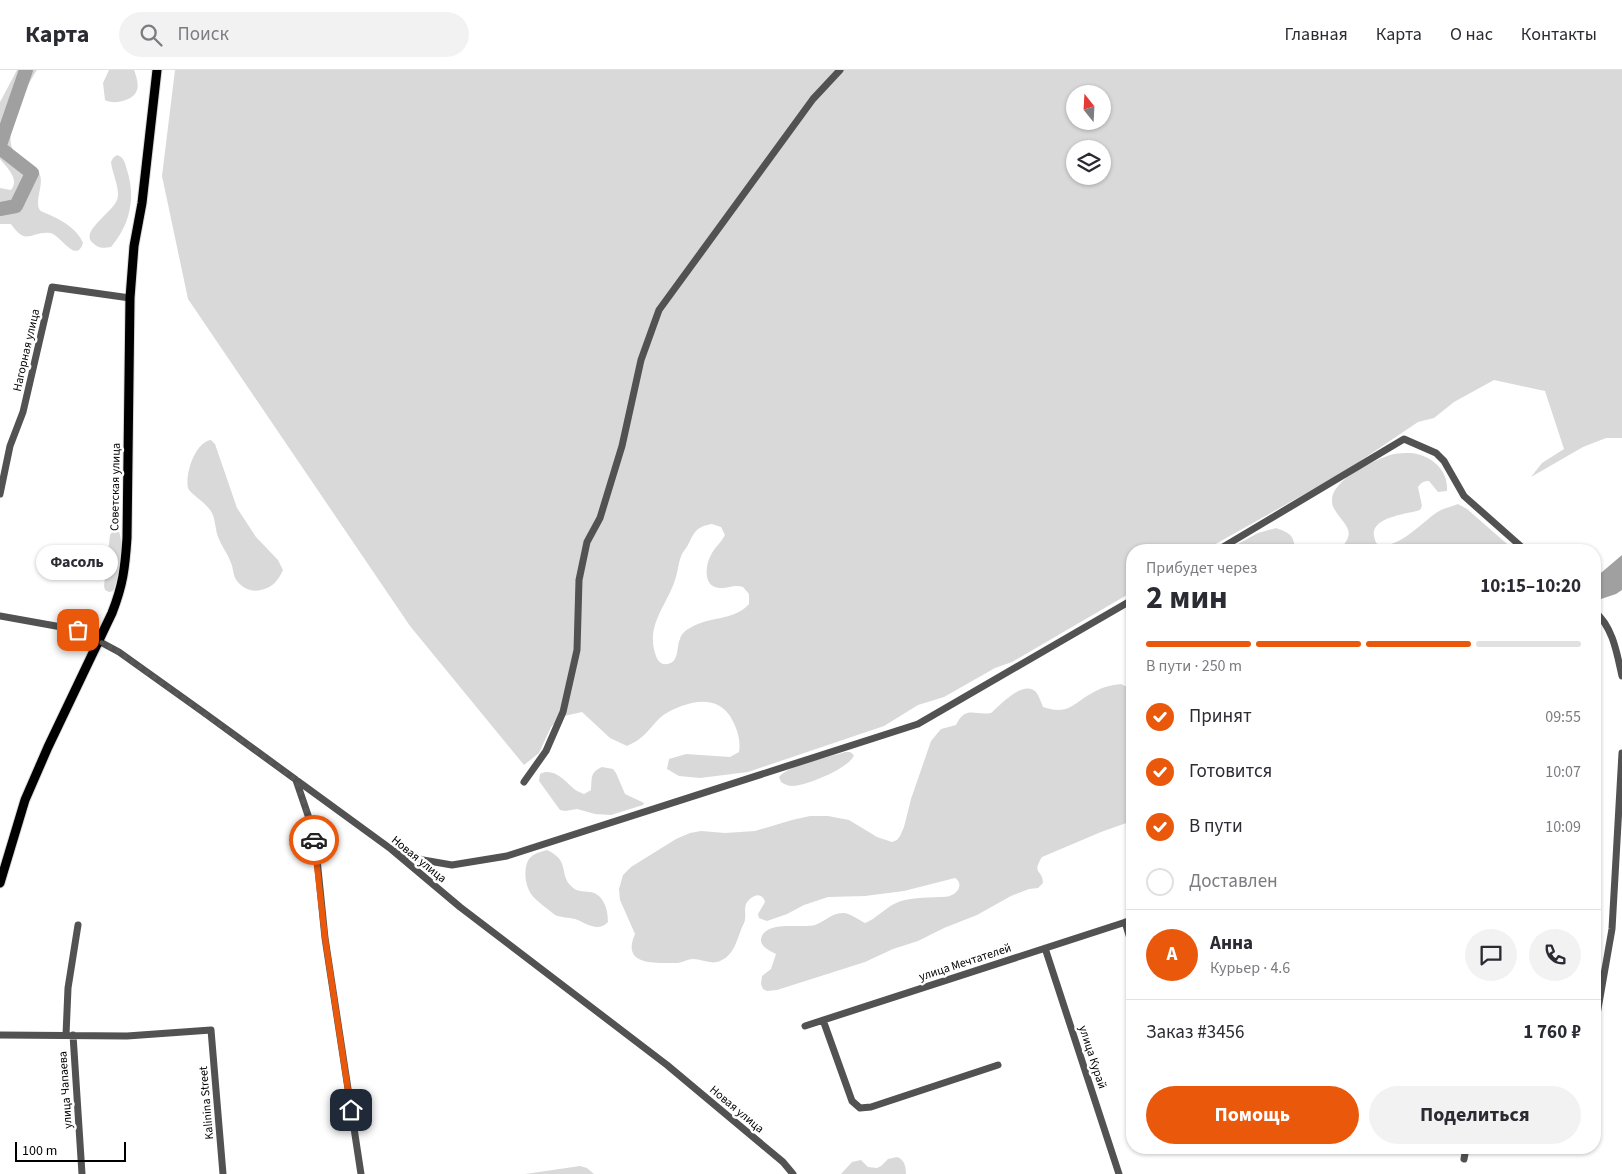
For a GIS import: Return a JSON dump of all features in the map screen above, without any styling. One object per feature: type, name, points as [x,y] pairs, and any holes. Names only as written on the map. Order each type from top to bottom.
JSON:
[{"type":"main road","name":"Советская улица","points":[[0,883],[25,800],[48,747],[99,642],[121,591],[125,571],[130,298],[134,246],[142,203],[157,70]]},
{"type":"street","points":[[524,782],[546,751],[563,712],[577,650],[579,580],[588,542],[600,518],[622,446],[642,360],[659,310],[813,99],[840,70]]},
{"type":"street","name":"Нагорная улица","points":[[0,494],[10,446],[23,412],[52,286],[130,298]]},
{"type":"street","points":[[1228,544],[1404,439],[1436,454],[1444,461],[1464,496],[1518,544]]},
{"type":"street","points":[[391,849],[423,860],[452,865],[507,856],[918,724],[1126,603]]},
{"type":"street","name":"Новая улица","points":[[0,616],[78,630],[119,652],[391,849],[465,911],[667,1065],[783,1162],[794,1174]]},
{"type":"street","points":[[1601,619],[1612,636],[1622,676]]},
{"type":"street","points":[[1601,992],[1612,929],[1622,753]]},
{"type":"street","points":[[296,780],[311,824],[316,849],[327,954],[361,1174]]},
{"type":"street","name":"улица Мечтателей","points":[[805,1026],[1126,922]]},
{"type":"street","name":"улица Чапаева","points":[[78,925],[68,988],[69,1035],[82,1174]]},
{"type":"street","name":"улица Курай","points":[[1045,948],[1119,1174]]},
{"type":"street","points":[[823,1020],[852,1101],[860,1108],[870,1107],[998,1065]]},
{"type":"street","name":"Kalinina Street","points":[[69,1035],[127,1036],[211,1030],[223,1174]]},
{"type":"street","points":[[0,1035],[69,1035]]},
{"type":"street","points":[[1464,1159],[1465,1154]]},
{"type":"shaded area","points":[[17,70],[37,70],[16,112],[12,124],[11,145],[15,153],[32,165],[40,175],[41,184],[38,204],[41,211],[70,226],[81,238],[83,243],[80,249],[76,251],[50,233],[25,236],[16,231],[11,224],[0,224],[0,188],[11,190],[14,182],[12,174],[0,159],[0,102]]},
{"type":"shaded area","points":[[109,70],[134,70],[138,85],[132,97],[118,102],[105,100],[103,83]]},
{"type":"shaded area","points":[[175,70],[1622,70],[1622,438],[1606,438],[1583,447],[1531,477],[1542,463],[1564,449],[1545,391],[1494,380],[1454,402],[1434,418],[1418,422],[1347,470],[1216,544],[1126,544],[1126,596],[1012,662],[995,668],[944,697],[918,705],[884,726],[748,772],[700,778],[679,776],[667,769],[669,759],[686,754],[730,757],[739,752],[738,734],[730,716],[724,709],[708,702],[690,703],[673,710],[662,716],[641,737],[627,746],[610,738],[582,712],[560,717],[551,727],[539,753],[524,765],[410,626],[188,299],[162,176]],"holes":[[[712,524],[721,527],[725,535],[707,564],[708,580],[714,587],[743,587],[749,594],[749,604],[729,616],[697,624],[687,630],[681,637],[674,660],[671,663],[663,664],[657,658],[653,645],[653,635],[658,617],[675,580],[682,554],[697,530]]]},
{"type":"shaded area","points":[[117,155],[124,161],[130,180],[130,211],[118,239],[111,247],[101,248],[90,239],[90,233],[117,200],[117,186],[111,162]]},
{"type":"shaded area","points":[[211,440],[215,444],[237,508],[256,537],[278,560],[283,570],[275,583],[265,589],[250,590],[243,587],[237,581],[230,560],[218,536],[212,513],[188,488],[188,475],[192,460],[200,446]]},
{"type":"shaded area","points":[[1400,453],[1424,456],[1436,464],[1445,476],[1447,491],[1438,492],[1429,481],[1421,483],[1418,487],[1422,506],[1420,510],[1394,516],[1381,522],[1374,531],[1376,543],[1380,544],[1344,544],[1349,533],[1333,505],[1334,492],[1347,478],[1366,465]]},
{"type":"shaded area","points":[[1458,504],[1467,509],[1507,544],[1391,544],[1408,536],[1439,511]]},
{"type":"shaded area","points":[[1276,528],[1290,535],[1294,544],[1238,544],[1258,533]]},
{"type":"shaded area","points":[[118,530],[121,542],[119,570],[113,591],[109,592],[105,590],[104,586],[110,535],[113,531]]},
{"type":"shaded area","points":[[1622,555],[1622,590],[1601,599],[1601,573]]},
{"type":"shaded area","points":[[1121,684],[1126,686],[1126,823],[1042,857],[1037,869],[1043,879],[1043,883],[1038,888],[1029,889],[1011,896],[977,915],[865,962],[777,990],[767,991],[763,989],[761,984],[762,976],[771,969],[776,954],[766,948],[761,942],[764,933],[769,929],[785,926],[815,925],[839,913],[852,916],[865,923],[899,902],[952,895],[958,890],[959,882],[955,878],[904,891],[865,896],[828,897],[767,921],[759,918],[758,914],[765,902],[759,895],[751,898],[746,904],[745,922],[734,948],[720,961],[710,962],[689,959],[678,963],[655,963],[637,958],[633,954],[632,942],[635,934],[620,900],[619,889],[623,875],[631,867],[676,839],[701,831],[725,833],[755,831],[810,816],[828,816],[849,820],[877,837],[892,842],[897,840],[904,827],[911,799],[931,741],[941,729],[956,725],[963,715],[967,713],[991,713],[1006,699],[1025,689],[1031,689],[1036,692],[1043,707],[1060,710],[1071,707],[1087,696],[1110,686]]},
{"type":"shaded area","points":[[850,752],[854,755],[851,760],[836,771],[817,780],[792,786],[781,782],[779,777],[791,769]]},
{"type":"shaded area","points":[[602,767],[613,769],[625,794],[644,803],[643,805],[611,815],[595,814],[577,809],[560,810],[539,781],[540,774],[545,772],[554,773],[575,790],[584,794],[591,790],[595,771]]},
{"type":"shaded area","points":[[547,850],[554,854],[562,863],[568,882],[574,889],[595,893],[602,899],[606,908],[608,922],[600,927],[596,927],[575,919],[560,917],[539,903],[531,894],[527,886],[527,863],[533,855]]},
{"type":"shaded area","points":[[897,1157],[904,1163],[906,1174],[841,1174],[852,1162],[861,1160],[868,1167],[877,1168],[888,1159]]},
{"type":"shaded area","points":[[580,1166],[587,1168],[594,1174],[525,1174]]},
{"type":"waterway","points":[[0,145],[26,70]]},
{"type":"waterway","points":[[0,148],[32,173],[16,206],[0,209]]},
{"type":"way so far","points":[[78,630],[119,652],[296,780],[311,824],[314,840]]},
{"type":"place","name":"Фасоль","points":[[78,630]]},
{"type":"route","points":[[314,840],[325,938],[351,1110]]}]
